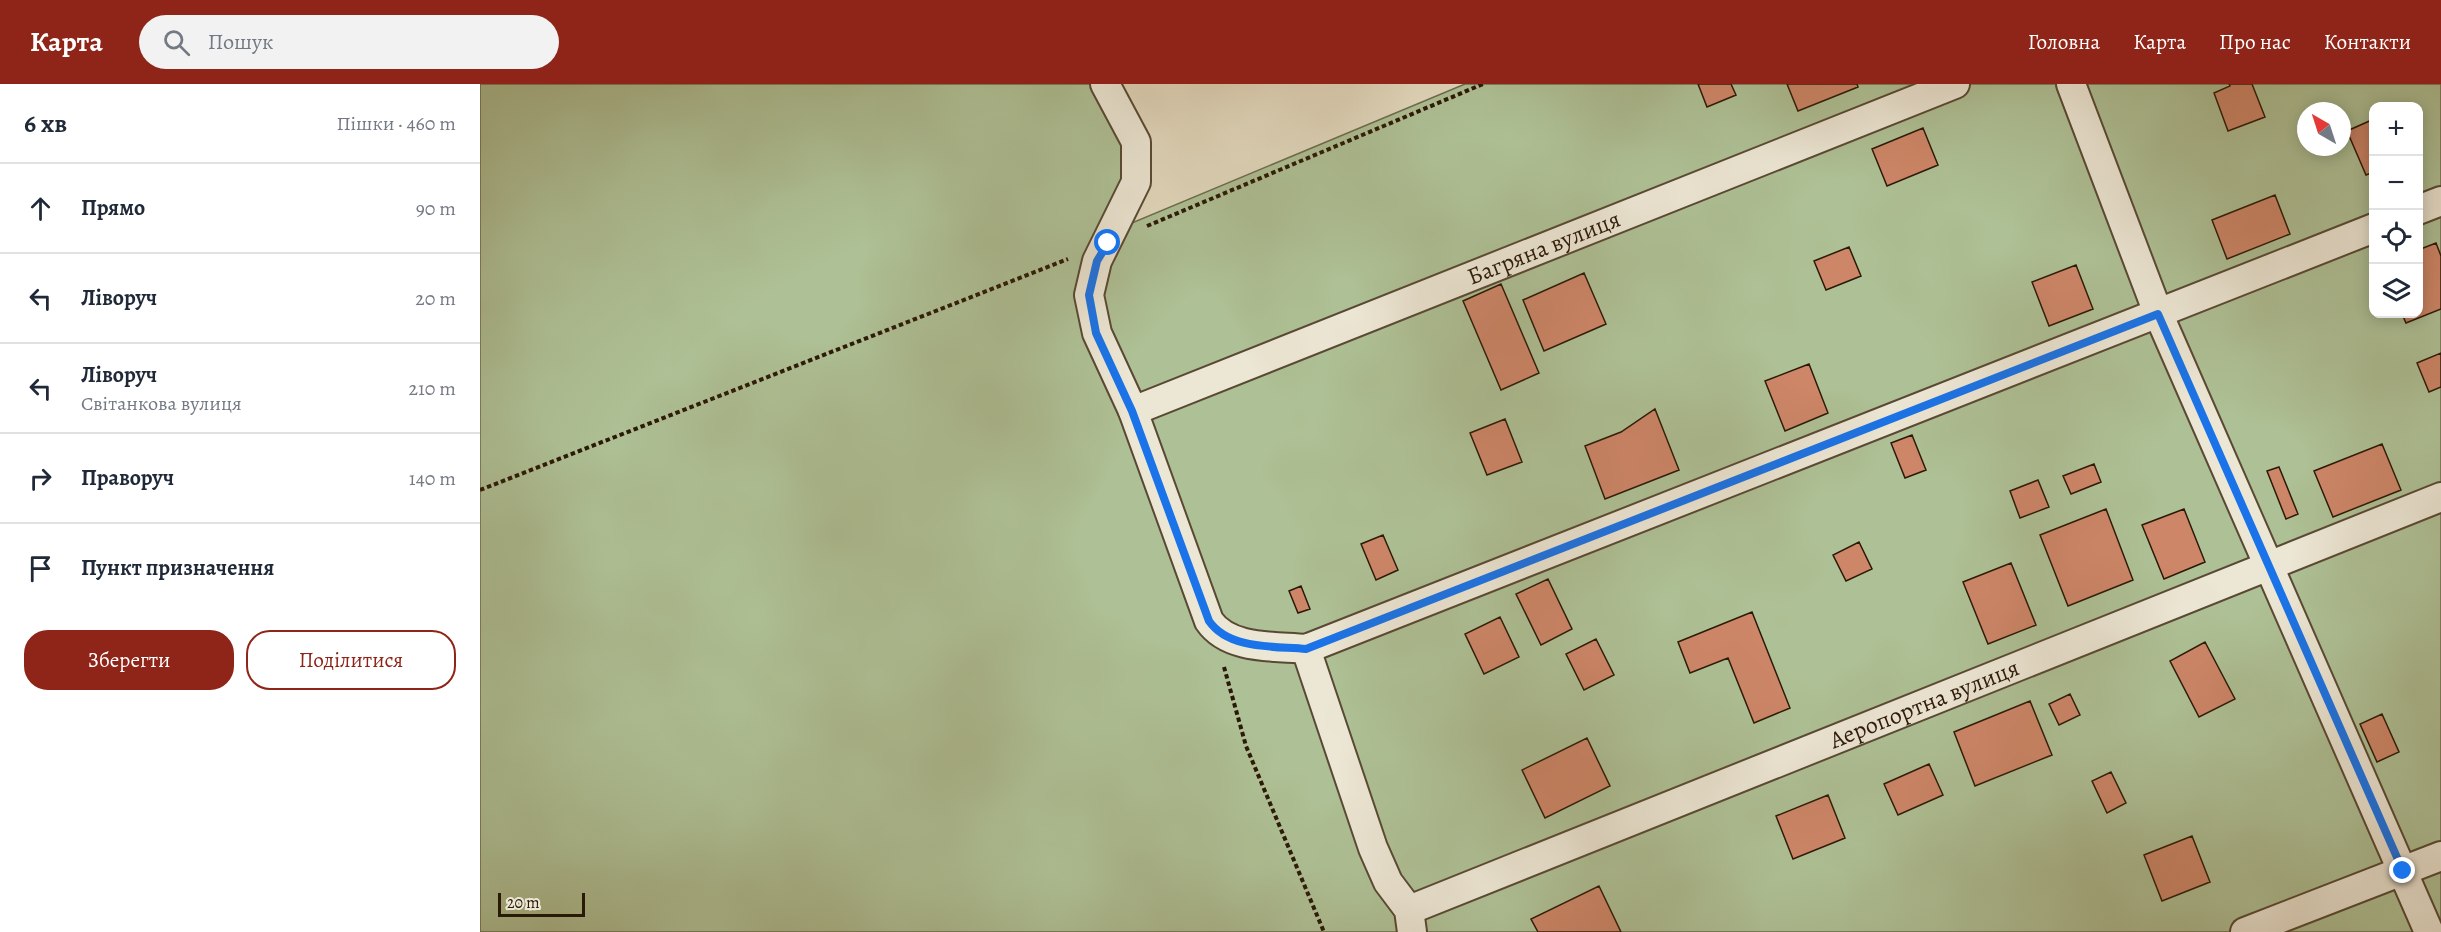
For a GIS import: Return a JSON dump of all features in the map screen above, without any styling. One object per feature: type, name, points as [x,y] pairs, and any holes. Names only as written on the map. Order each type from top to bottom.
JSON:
[{"type":"street","points":[[1105,84],[1136,142],[1137,182],[1097,261],[1089,295],[1096,333],[1132,411],[1209,621],[1220,634],[1234,640],[1306,649],[2369,230]]},
{"type":"street","name":"Багряна вулиця","points":[[1132,411],[1955,84]]},
{"type":"street","points":[[2071,84],[2158,314],[2429,932]]},
{"type":"street","points":[[2423,208],[2441,201]]},
{"type":"street","name":"Аеропортна вулиця","points":[[1411,921],[2267,566],[2441,497]]},
{"type":"street","points":[[1306,649],[1373,848],[1388,882],[1411,921]]},
{"type":"street","points":[[2245,932],[2441,856]]},
{"type":"path","points":[[480,490],[1108,243],[1483,84]]},
{"type":"path","points":[[1209,621],[1246,746],[1324,932]]},
{"type":"green space","points":[[480,84],[1101,84],[1131,144],[1108,233],[1465,84],[2441,84],[2441,932],[480,932]]},
{"type":"building","points":[[1698,84],[1731,84],[1736,95],[1707,107]]},
{"type":"building","points":[[1787,84],[1857,84],[1858,87],[1798,111]]},
{"type":"building","points":[[2229,84],[2252,84],[2265,117],[2228,131],[2214,93],[2230,86]]},
{"type":"building","points":[[2369,121],[2369,174],[2366,175],[2351,140],[2351,129]]},
{"type":"building","points":[[1923,128],[1938,165],[1887,186],[1872,149]]},
{"type":"building","points":[[2275,195],[2290,234],[2227,259],[2212,220]]},
{"type":"building","points":[[2436,243],[2441,256],[2441,309],[2423,316],[2423,264],[2423,248]]},
{"type":"building","points":[[1849,247],[1861,276],[1826,290],[1814,261]]},
{"type":"building","points":[[2076,265],[2093,309],[2049,326],[2032,282]]},
{"type":"building","points":[[1584,273],[1606,324],[1544,351],[1523,300]]},
{"type":"building","points":[[1501,284],[1539,373],[1501,390],[1463,301]]},
{"type":"building","points":[[2404,318],[2418,318],[2406,323]]},
{"type":"building","points":[[2441,353],[2441,387],[2429,392],[2417,363]]},
{"type":"building","points":[[1809,364],[1828,413],[1785,431],[1765,381]]},
{"type":"building","points":[[1655,409],[1679,470],[1605,499],[1585,446],[1621,432]]},
{"type":"building","points":[[1505,419],[1522,462],[1487,475],[1470,433]]},
{"type":"building","points":[[1912,435],[1926,470],[1905,478],[1891,443]]},
{"type":"building","points":[[2382,444],[2401,490],[2333,517],[2314,471]]},
{"type":"building","points":[[2094,464],[2101,482],[2071,494],[2063,476]]},
{"type":"building","points":[[2279,467],[2298,514],[2286,519],[2267,471]]},
{"type":"building","points":[[2038,480],[2049,507],[2020,518],[2010,491]]},
{"type":"building","points":[[2106,509],[2133,580],[2068,606],[2040,535]]},
{"type":"building","points":[[2184,509],[2205,562],[2164,579],[2142,525]]},
{"type":"building","points":[[1383,535],[1398,570],[1376,580],[1361,544]]},
{"type":"building","points":[[1859,542],[1872,569],[1846,581],[1833,555]]},
{"type":"building","points":[[2011,563],[2036,625],[1988,644],[1963,582]]},
{"type":"building","points":[[1548,579],[1572,629],[1541,645],[1516,594]]},
{"type":"building","points":[[1301,586],[1310,609],[1298,613],[1289,591]]},
{"type":"building","points":[[1752,612],[1790,708],[1754,723],[1728,658],[1690,673],[1678,642]]},
{"type":"building","points":[[1500,617],[1519,657],[1484,674],[1465,634]]},
{"type":"building","points":[[1596,639],[1614,675],[1584,690],[1566,654]]},
{"type":"building","points":[[2205,642],[2235,699],[2199,717],[2170,661]]},
{"type":"building","points":[[2070,694],[2080,715],[2059,725],[2049,704]]},
{"type":"building","points":[[2030,701],[2052,755],[1975,786],[1954,732]]},
{"type":"building","points":[[2382,714],[2399,752],[2377,762],[2360,724]]},
{"type":"building","points":[[1587,738],[1610,786],[1545,818],[1522,770]]},
{"type":"building","points":[[1929,764],[1943,795],[1898,815],[1884,784]]},
{"type":"building","points":[[2111,772],[2126,803],[2107,813],[2092,781]]},
{"type":"building","points":[[1828,795],[1845,838],[1793,859],[1776,816]]},
{"type":"building","points":[[2192,836],[2210,882],[2162,901],[2144,855]]},
{"type":"building","points":[[1599,886],[1621,932],[1538,932],[1531,919]]},
{"type":"route","points":[[1108,243],[1097,261],[1089,295],[1096,333],[1132,411],[1209,621],[1214,629],[1226,638],[1306,649],[2158,314],[2403,871]]}]
